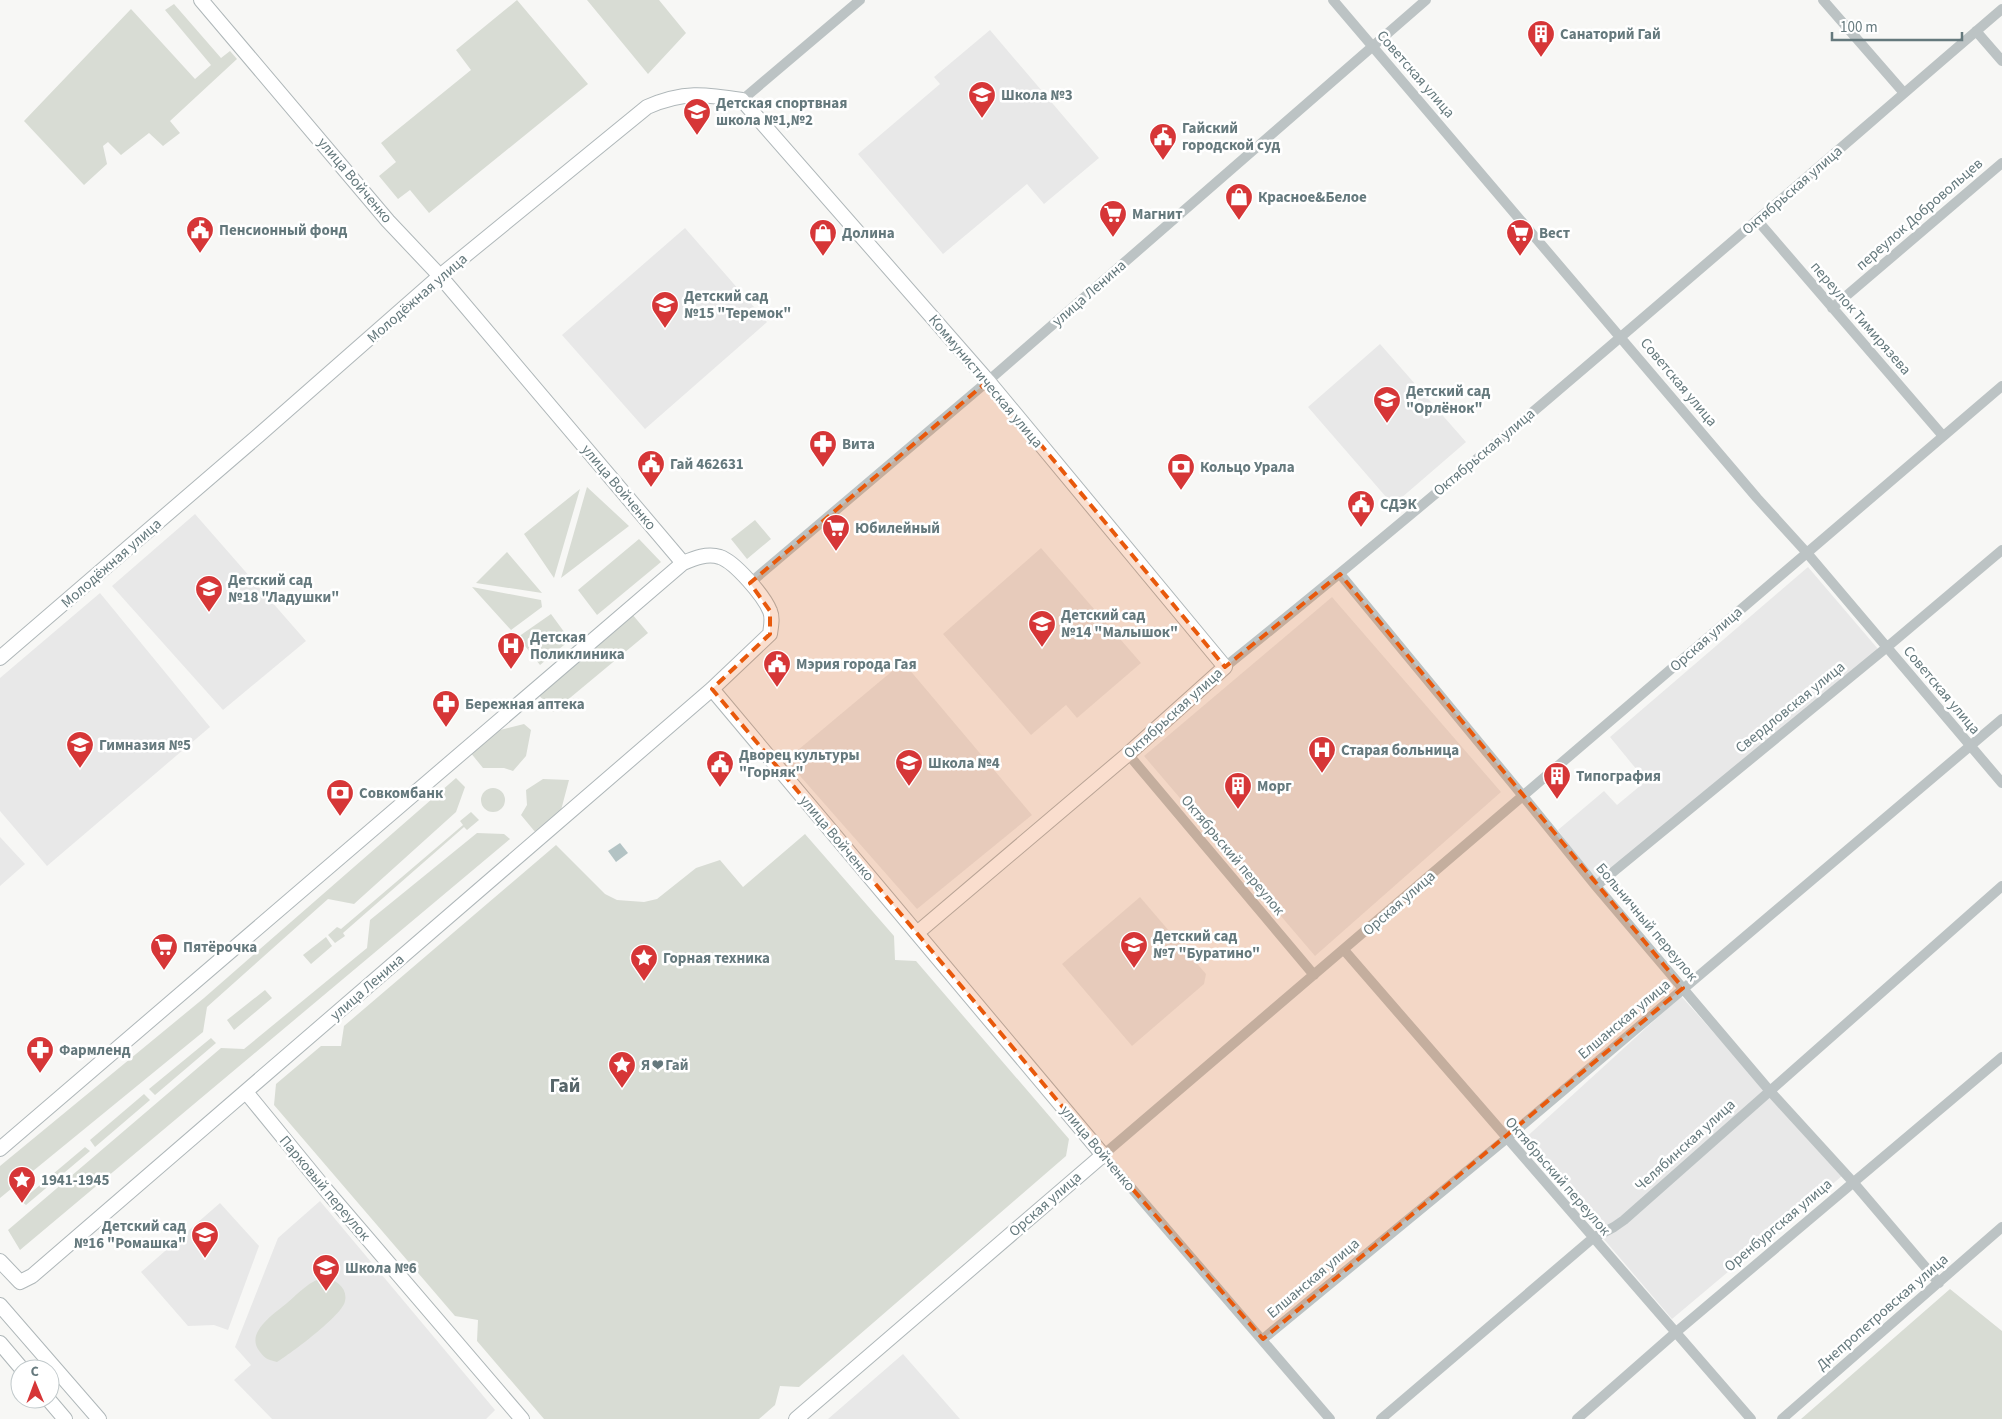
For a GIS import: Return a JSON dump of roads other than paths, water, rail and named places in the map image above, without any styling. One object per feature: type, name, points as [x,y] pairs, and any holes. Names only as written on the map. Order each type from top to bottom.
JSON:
[{"type":"main road","name":"улица Войченко","points":[[201,0],[388,220],[440,276],[682,563]]},
{"type":"main road","name":"Молодёжная улица","points":[[0,658],[260,435],[440,276],[647,107],[668,98],[691,95],[717,96],[742,100]]},
{"type":"main road","name":"Коммунистическая улица","points":[[742,100],[988,381],[1225,667]]},
{"type":"main road","points":[[0,1149],[682,563],[709,555],[728,561],[750,583],[765,602],[772,617],[770,634],[712,689]]},
{"type":"main road","name":"Октябрьская улица","points":[[918,933],[1128,754],[1225,667]]},
{"type":"main road","name":"улица Войченко","points":[[712,689],[1103,1155]]},
{"type":"main road","name":"улица Ленина","points":[[0,1261],[20,1282],[32,1276],[712,689]]},
{"type":"main road","name":"Парковый переулок","points":[[246,1092],[326,1190],[522,1419]]},
{"type":"main road","name":"Орская улица","points":[[796,1419],[1103,1155]]},
{"type":"main road","points":[[0,1305],[98,1419]]},
{"type":"main road","points":[[0,1343],[14,1359]]},
{"type":"main road","points":[[57,1409],[66,1419]]},
{"type":"street","points":[[742,100],[860,0]]},
{"type":"street","name":"Советская улица","points":[[1333,0],[2002,783]]},
{"type":"street","name":"улица Ленина","points":[[750,583],[988,381],[1426,0]]},
{"type":"street","points":[[1823,0],[1904,93]]},
{"type":"street","name":"Октябрьская улица","points":[[1225,667],[1340,574],[2002,9]]},
{"type":"street","points":[[1976,31],[2002,61]]},
{"type":"street","name":"переулок Добровольцев","points":[[1832,308],[2002,163]]},
{"type":"street","name":"переулок Тимирязева","points":[[1757,220],[1942,436]]},
{"type":"street","name":"Орская улица","points":[[1103,1155],[2002,386]]},
{"type":"street","name":"Свердловская улица","points":[[1596,886],[1886,648],[2002,550]]},
{"type":"street","name":"Больничный переулок","points":[[1340,574],[1596,886],[1770,1090],[1853,1182],[1939,1282]]},
{"type":"street","name":"Елшанская улица","points":[[1263,1339],[1506,1139],[2002,719]]},
{"type":"street","name":"Октябрьский переулок","points":[[1128,754],[1314,975]]},
{"type":"street","name":"Челябинская улица","points":[[1381,1419],[1593,1238],[1624,1220],[2002,886]]},
{"type":"street","name":"Октябрьский переулок","points":[[1344,950],[1506,1139],[1751,1419]]},
{"type":"street","name":"Оренбургская улица","points":[[1577,1419],[1675,1333],[2002,1057]]},
{"type":"street","name":"улица Войченко","points":[[1103,1155],[1330,1419]]},
{"type":"street","name":"Днепропетровская улица","points":[[1782,1419],[2002,1227]]},
{"type":"place","name":"Санаторий Гай","points":[[1541,58]]},
{"type":"place","name":"Школа №3","points":[[982,119]]},
{"type":"place","name":"Детская спортвная школа №1,№2","points":[[697,136]]},
{"type":"place","name":"Гайский городской суд","points":[[1163,161]]},
{"type":"place","name":"Красное&Белое","points":[[1239,221]]},
{"type":"place","name":"Магнит","points":[[1113,238]]},
{"type":"place","name":"Пенсионный фонд","points":[[200,254]]},
{"type":"place","name":"Долина","points":[[823,257]]},
{"type":"place","name":"Вест","points":[[1520,257]]},
{"type":"place","name":"Детский сад №15 \"Теремок\"","points":[[665,329]]},
{"type":"place","name":"Детский сад \"Орлёнок\"","points":[[1387,424]]},
{"type":"place","name":"Вита","points":[[823,468]]},
{"type":"place","name":"Гай 462631","points":[[651,488]]},
{"type":"place","name":"Кольцо Урала","points":[[1181,491]]},
{"type":"place","name":"СДЭК","points":[[1361,528]]},
{"type":"place","name":"Юбилейный","points":[[836,552]]},
{"type":"place","name":"Детский сад №18 \"Ладушки\"","points":[[209,613]]},
{"type":"place","name":"Детский сад №14 \"Малышок\"","points":[[1042,648]]},
{"type":"place","name":"Детская Поликлиника","points":[[511,670]]},
{"type":"place","name":"Мэрия города Гая","points":[[777,688]]},
{"type":"place","name":"Бережная аптека","points":[[446,728]]},
{"type":"place","name":"Гимназия №5","points":[[80,769]]},
{"type":"place","name":"Старая больница","points":[[1322,774]]},
{"type":"place","name":"Школа №4","points":[[909,787]]},
{"type":"place","name":"Дворец культуры \"Горняк\"","points":[[720,788]]},
{"type":"place","name":"Типография","points":[[1557,800]]},
{"type":"place","name":"Морг","points":[[1238,810]]},
{"type":"place","name":"Совкомбанк","points":[[340,817]]},
{"type":"place","name":"Детский сад №7 \"Буратино\"","points":[[1134,969]]},
{"type":"place","name":"Пятёрочка","points":[[164,971]]},
{"type":"place","name":"Горная техника","points":[[644,982]]},
{"type":"place","name":"Фармленд","points":[[40,1074]]},
{"type":"place","name":"Я ❤ Гай","points":[[622,1089]]},
{"type":"place","name":"1941-1945","points":[[22,1204]]},
{"type":"place","name":"Детский сад №16 \"Ромашка\"","points":[[205,1259]]},
{"type":"place","name":"Школа №6","points":[[326,1292]]},
{"type":"district","name":"Гай","points":[[565,1085]]}]
